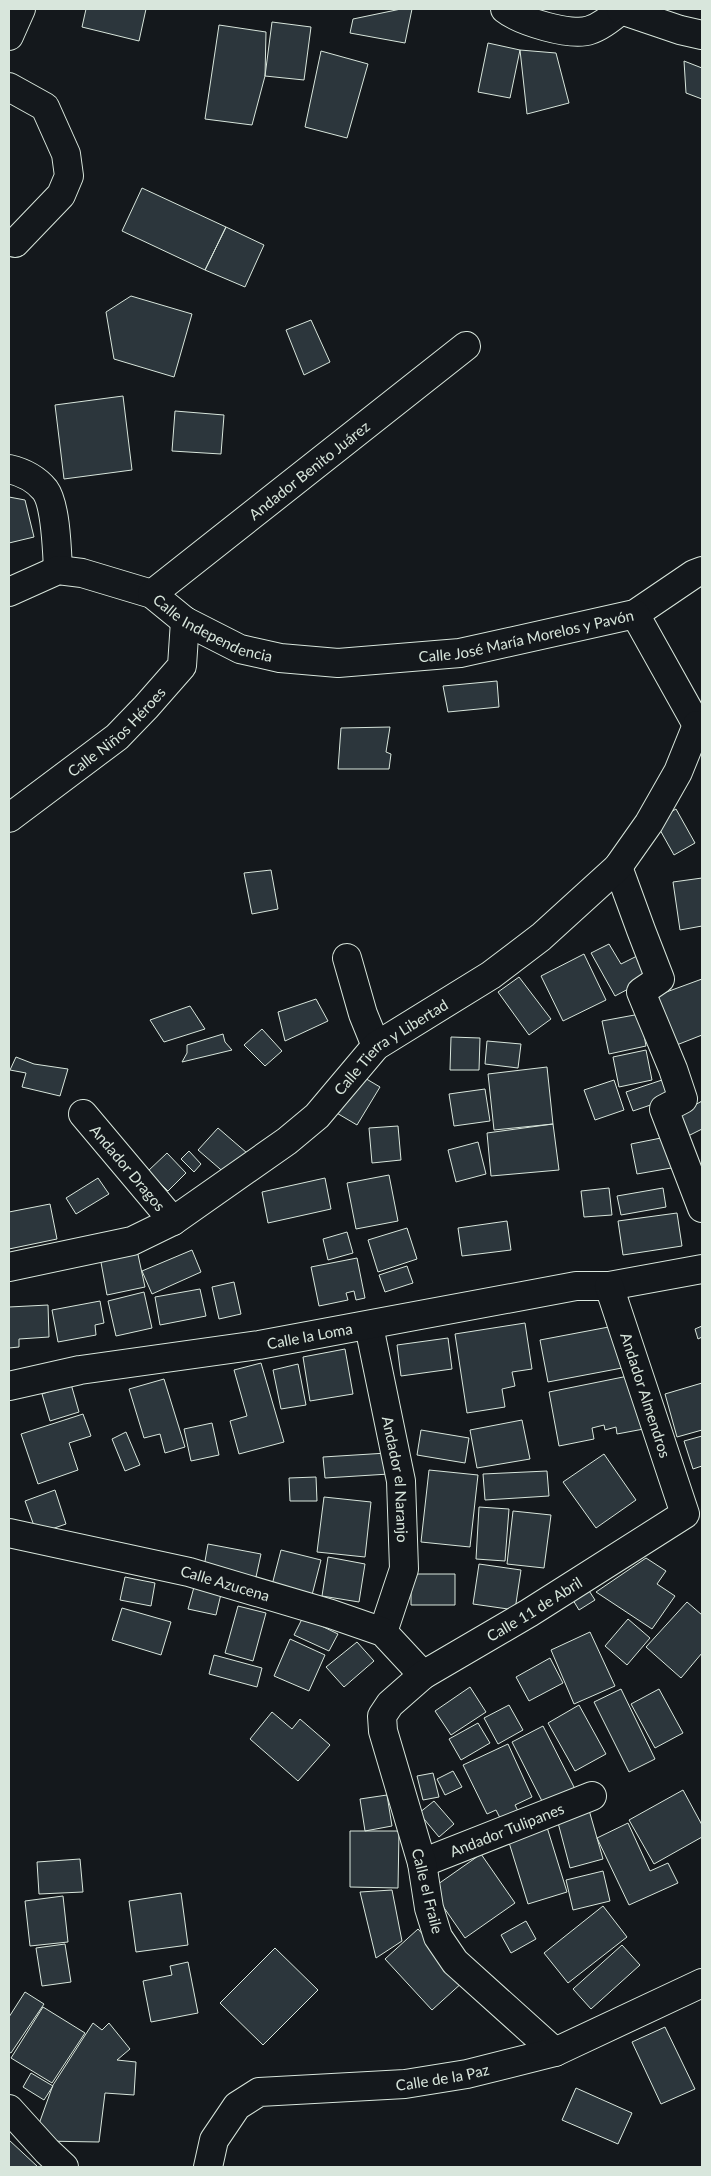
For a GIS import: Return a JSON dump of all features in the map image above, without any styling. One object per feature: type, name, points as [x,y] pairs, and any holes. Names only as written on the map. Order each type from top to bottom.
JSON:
[{"type":"street","points":[[9,36],[21,9]]},
{"type":"street","points":[[504,9],[512,15],[558,30],[589,31],[622,10],[680,30],[702,35]]},
{"type":"street","points":[[9,87],[45,107],[66,154],[69,176],[61,195],[15,243]]},
{"type":"street","name":"Andador Benito Juárez","points":[[152,594],[466,346]]},
{"type":"street","points":[[9,469],[23,472],[45,491],[55,522],[58,570],[9,592]]},
{"type":"street","name":"Calle Independencia","points":[[58,570],[82,573],[152,594],[185,621],[240,649],[280,658],[338,663]]},
{"type":"street","name":"Calle José María Morelos y Pavón","points":[[338,663],[460,653],[635,614],[702,570]]},
{"type":"street","points":[[635,614],[699,730]]},
{"type":"street","name":"Calle Niños Héroes","points":[[9,818],[117,737],[146,707],[182,666],[185,621]]},
{"type":"street","name":"Calle Tierra y Libertad","points":[[9,1267],[132,1241],[173,1221],[287,1140],[317,1116],[376,1046],[491,975],[541,937],[618,867],[649,823],[699,730]]},
{"type":"street","points":[[618,867],[660,979],[641,992],[683,1099],[664,1109],[702,1208]]},
{"type":"street","points":[[347,958],[363,1014],[376,1046]]},
{"type":"street","name":"Andador Dragos","points":[[83,1114],[173,1221]]},
{"type":"street","name":"Calle la Loma","points":[[9,1386],[80,1370],[259,1345],[369,1326],[576,1286],[609,1286],[702,1269]]},
{"type":"street","name":"Andador Almendros","points":[[609,1286],[693,1510]]},
{"type":"street","name":"Andador el Naranjo","points":[[369,1326],[401,1481],[404,1569],[383,1632]]},
{"type":"street","name":"Calle 11 de Abril","points":[[382,1716],[390,1704],[423,1675],[529,1613],[693,1510]]},
{"type":"street","name":"Calle Azucena","points":[[9,1533],[189,1572],[331,1614],[383,1632],[423,1675]]},
{"type":"street","name":"Calle el Fraile","points":[[382,1716],[383,1732],[422,1863],[429,1908],[438,1937],[456,1962],[555,2052]]},
{"type":"street","name":"Andador Tulipanes","points":[[422,1863],[592,1796]]},
{"type":"street","name":"Calle de la Paz","points":[[208,2167],[214,2140],[237,2106],[259,2092],[405,2084],[467,2074],[555,2052],[702,1983]]},
{"type":"street","points":[[9,2109],[47,2152],[64,2167]]},
{"type":"building","points":[[86,9],[146,9],[139,41],[82,27]]},
{"type":"building","points":[[401,9],[412,9],[405,43],[350,33],[353,19]]},
{"type":"building","points":[[272,22],[311,27],[304,80],[265,76]]},
{"type":"building","points":[[219,25],[266,32],[265,76],[252,125],[205,119]]},
{"type":"building","points":[[488,43],[520,50],[510,98],[478,92]]},
{"type":"building","points":[[520,50],[556,53],[569,103],[527,114]]},
{"type":"building","points":[[321,51],[368,64],[347,138],[305,127]]},
{"type":"building","points":[[684,61],[702,68],[702,99],[686,93]]},
{"type":"building","points":[[142,188],[226,227],[205,270],[122,231]]},
{"type":"building","points":[[226,227],[264,245],[245,287],[205,270]]},
{"type":"building","points":[[131,296],[192,314],[174,377],[114,359],[106,312]]},
{"type":"building","points":[[311,320],[330,362],[304,375],[286,330]]},
{"type":"building","points":[[123,396],[132,470],[64,479],[55,405]]},
{"type":"building","points":[[175,411],[224,415],[221,454],[172,451]]},
{"type":"building","points":[[9,497],[25,500],[34,537],[9,543]]},
{"type":"building","points":[[497,681],[499,707],[448,712],[443,686]]},
{"type":"building","points":[[390,727],[386,752],[391,754],[389,769],[338,769],[341,728]]},
{"type":"building","points":[[676,809],[695,843],[674,855],[655,821]]},
{"type":"building","points":[[271,870],[278,909],[252,914],[244,873]]},
{"type":"building","points":[[702,878],[702,926],[680,930],[673,882]]},
{"type":"building","points":[[609,944],[621,964],[637,956],[649,978],[615,996],[591,953]]},
{"type":"building","points":[[584,954],[606,1000],[563,1021],[541,976]]},
{"type":"building","points":[[519,977],[551,1019],[529,1035],[498,992]]},
{"type":"building","points":[[702,979],[702,1035],[669,1048],[650,998]]},
{"type":"building","points":[[316,999],[328,1021],[285,1041],[278,1012]]},
{"type":"building","points":[[190,1006],[205,1029],[164,1042],[150,1020]]},
{"type":"building","points":[[640,1014],[646,1046],[609,1054],[602,1021]]},
{"type":"building","points":[[262,1029],[282,1051],[265,1066],[244,1045]]},
{"type":"building","points":[[223,1034],[225,1042],[232,1050],[182,1062],[187,1053],[187,1045]]},
{"type":"building","points":[[451,1037],[480,1038],[479,1070],[450,1070]]},
{"type":"building","points":[[487,1041],[521,1044],[518,1068],[485,1064]]},
{"type":"building","points":[[646,1050],[652,1080],[619,1087],[613,1057]]},
{"type":"building","points":[[16,1057],[34,1064],[68,1069],[60,1096],[22,1087],[26,1073],[10,1070]]},
{"type":"building","points":[[547,1067],[553,1124],[494,1130],[488,1074]]},
{"type":"building","points":[[358,1074],[380,1087],[357,1125],[335,1112]]},
{"type":"building","points":[[665,1079],[671,1098],[633,1111],[626,1092]]},
{"type":"building","points":[[614,1080],[624,1110],[595,1120],[584,1090]]},
{"type":"building","points":[[485,1089],[490,1121],[454,1126],[449,1094]]},
{"type":"building","points":[[702,1101],[702,1129],[688,1136],[677,1115]]},
{"type":"building","points":[[553,1124],[559,1170],[491,1176],[487,1133]]},
{"type":"building","points":[[398,1126],[401,1160],[372,1163],[369,1128]]},
{"type":"building","points":[[218,1128],[247,1153],[227,1175],[198,1150]]},
{"type":"building","points":[[671,1136],[677,1167],[637,1174],[631,1144]]},
{"type":"building","points":[[478,1142],[486,1174],[456,1182],[448,1150]]},
{"type":"building","points":[[189,1151],[201,1164],[194,1172],[181,1159]]},
{"type":"building","points":[[167,1153],[186,1173],[168,1191],[148,1171]]},
{"type":"building","points":[[389,1175],[398,1221],[356,1229],[347,1183]]},
{"type":"building","points":[[98,1178],[109,1194],[76,1214],[66,1198]]},
{"type":"building","points":[[325,1178],[331,1209],[268,1223],[262,1192]]},
{"type":"building","points":[[609,1188],[612,1215],[584,1217],[581,1191]]},
{"type":"building","points":[[663,1188],[666,1207],[621,1215],[617,1196]]},
{"type":"building","points":[[50,1204],[57,1239],[9,1249],[9,1212]]},
{"type":"building","points":[[677,1213],[682,1246],[623,1255],[618,1221]]},
{"type":"building","points":[[507,1221],[511,1250],[462,1256],[458,1228]]},
{"type":"building","points":[[407,1228],[417,1259],[378,1272],[368,1240]]},
{"type":"building","points":[[347,1232],[353,1253],[328,1260],[323,1239]]},
{"type":"building","points":[[137,1250],[145,1287],[107,1295],[100,1257]]},
{"type":"building","points":[[192,1250],[201,1272],[152,1294],[142,1271]]},
{"type":"building","points":[[357,1258],[365,1298],[356,1300],[354,1291],[346,1293],[348,1300],[319,1306],[311,1267]]},
{"type":"building","points":[[407,1266],[413,1283],[385,1292],[379,1275]]},
{"type":"building","points":[[234,1282],[241,1314],[219,1319],[212,1287]]},
{"type":"building","points":[[200,1289],[206,1316],[160,1325],[155,1297]]},
{"type":"building","points":[[144,1292],[152,1328],[116,1336],[108,1301]]},
{"type":"building","points":[[100,1301],[104,1323],[95,1325],[96,1335],[58,1342],[52,1310]]},
{"type":"building","points":[[48,1305],[49,1337],[19,1339],[19,1347],[9,1348],[9,1307]]},
{"type":"building","points":[[525,1323],[532,1369],[512,1372],[515,1386],[502,1389],[505,1407],[467,1413],[455,1334]]},
{"type":"building","points":[[614,1326],[622,1368],[548,1382],[540,1340]]},
{"type":"building","points":[[702,1326],[702,1337],[698,1339],[695,1329]]},
{"type":"building","points":[[448,1338],[452,1369],[401,1376],[397,1345]]},
{"type":"building","points":[[345,1349],[353,1394],[310,1401],[303,1357]]},
{"type":"building","points":[[261,1363],[284,1442],[239,1454],[230,1421],[247,1416],[234,1370]]},
{"type":"building","points":[[298,1364],[306,1405],[281,1409],[273,1370]]},
{"type":"building","points":[[638,1374],[649,1428],[617,1434],[616,1427],[605,1430],[604,1425],[592,1428],[594,1439],[559,1446],[549,1392]]},
{"type":"building","points":[[164,1379],[185,1447],[165,1453],[160,1434],[144,1438],[129,1389]]},
{"type":"building","points":[[702,1383],[702,1430],[677,1437],[665,1394]]},
{"type":"building","points":[[71,1384],[79,1412],[50,1421],[42,1394]]},
{"type":"building","points":[[83,1414],[91,1436],[69,1443],[78,1470],[38,1484],[21,1434]]},
{"type":"building","points":[[522,1420],[530,1459],[477,1468],[470,1430]]},
{"type":"building","points":[[212,1423],[219,1455],[191,1461],[184,1429]]},
{"type":"building","points":[[421,1430],[469,1438],[465,1463],[417,1455]]},
{"type":"building","points":[[126,1432],[140,1465],[125,1471],[112,1439]]},
{"type":"building","points":[[702,1436],[702,1466],[693,1469],[684,1441]]},
{"type":"building","points":[[387,1453],[389,1474],[325,1478],[323,1457]]},
{"type":"building","points":[[604,1454],[636,1500],[596,1528],[563,1482]]},
{"type":"building","points":[[429,1470],[478,1475],[470,1547],[421,1542]]},
{"type":"building","points":[[547,1471],[549,1496],[485,1500],[483,1474]]},
{"type":"building","points":[[316,1477],[317,1501],[290,1501],[289,1478]]},
{"type":"building","points":[[55,1490],[66,1524],[37,1534],[25,1501]]},
{"type":"building","points":[[324,1497],[371,1502],[365,1557],[317,1552]]},
{"type":"building","points":[[479,1507],[509,1509],[505,1561],[476,1559]]},
{"type":"building","points":[[513,1511],[551,1515],[544,1568],[507,1564]]},
{"type":"building","points":[[208,1544],[261,1554],[256,1577],[204,1567]]},
{"type":"building","points":[[281,1550],[321,1560],[312,1595],[272,1585]]},
{"type":"building","points":[[328,1557],[365,1564],[359,1602],[322,1596]]},
{"type":"building","points":[[646,1558],[666,1571],[657,1584],[675,1596],[652,1629],[596,1592]]},
{"type":"building","points":[[479,1564],[521,1570],[515,1610],[473,1604]]},
{"type":"building","points":[[411,1574],[455,1574],[455,1605],[411,1605]]},
{"type":"building","points":[[125,1577],[155,1583],[151,1606],[120,1600]]},
{"type":"building","points":[[586,1586],[595,1600],[579,1610],[570,1595]]},
{"type":"building","points":[[194,1587],[221,1594],[216,1615],[188,1609]]},
{"type":"building","points":[[687,1602],[702,1615],[702,1653],[681,1678],[646,1647]]},
{"type":"building","points":[[238,1606],[266,1613],[253,1661],[225,1653]]},
{"type":"building","points":[[122,1608],[171,1622],[161,1655],[112,1640]]},
{"type":"building","points":[[303,1617],[338,1634],[329,1651],[294,1635]]},
{"type":"building","points":[[628,1619],[650,1638],[627,1665],[605,1646]]},
{"type":"building","points":[[590,1632],[615,1686],[574,1704],[551,1650]]},
{"type":"building","points":[[290,1639],[325,1655],[309,1691],[274,1676]]},
{"type":"building","points":[[357,1642],[374,1661],[344,1687],[326,1667]]},
{"type":"building","points":[[214,1655],[262,1668],[257,1687],[209,1674]]},
{"type":"building","points":[[550,1658],[563,1683],[529,1701],[516,1677]]},
{"type":"building","points":[[470,1687],[486,1712],[451,1735],[435,1711]]},
{"type":"building","points":[[621,1689],[655,1759],[629,1772],[594,1702]]},
{"type":"building","points":[[659,1689],[683,1733],[655,1748],[631,1704]]},
{"type":"building","points":[[509,1705],[523,1730],[498,1744],[484,1718]]},
{"type":"building","points":[[579,1705],[606,1754],[575,1771],[548,1723]]},
{"type":"building","points":[[272,1712],[292,1729],[300,1719],[330,1745],[298,1781],[250,1739]]},
{"type":"building","points":[[478,1723],[490,1743],[461,1760],[449,1739]]},
{"type":"building","points":[[543,1726],[575,1789],[544,1805],[512,1742]]},
{"type":"building","points":[[508,1744],[532,1797],[515,1805],[518,1811],[501,1820],[496,1810],[487,1814],[463,1765]]},
{"type":"building","points":[[453,1771],[462,1787],[445,1795],[437,1779]]},
{"type":"building","points":[[433,1773],[439,1797],[423,1800],[417,1776]]},
{"type":"building","points":[[683,1790],[702,1825],[702,1837],[654,1864],[629,1820]]},
{"type":"building","points":[[387,1795],[392,1826],[365,1831],[360,1799]]},
{"type":"building","points":[[434,1801],[454,1824],[439,1837],[419,1813]]},
{"type":"building","points":[[589,1810],[603,1859],[570,1868],[557,1819]]},
{"type":"building","points":[[628,1823],[650,1871],[668,1863],[678,1883],[629,1905],[597,1838]]},
{"type":"building","points":[[546,1824],[567,1892],[528,1904],[507,1836]]},
{"type":"building","points":[[350,1831],[399,1831],[398,1888],[350,1887]]},
{"type":"building","points":[[481,1854],[515,1903],[465,1938],[431,1889]]},
{"type":"building","points":[[80,1859],[83,1892],[39,1894],[37,1862]]},
{"type":"building","points":[[603,1871],[610,1901],[573,1910],[566,1880]]},
{"type":"building","points":[[392,1890],[402,1941],[376,1958],[360,1892]]},
{"type":"building","points":[[181,1893],[188,1945],[136,1952],[129,1901]]},
{"type":"building","points":[[63,1896],[68,1942],[30,1946],[25,1901]]},
{"type":"building","points":[[603,1906],[627,1937],[568,1983],[544,1953]]},
{"type":"building","points":[[526,1921],[536,1939],[511,1953],[501,1935]]},
{"type":"building","points":[[418,1929],[464,1981],[432,2010],[385,1959]]},
{"type":"building","points":[[65,1944],[71,1982],[42,1986],[36,1948]]},
{"type":"building","points":[[622,1945],[640,1965],[591,2009],[573,1989]]},
{"type":"building","points":[[275,1948],[318,1990],[263,2045],[220,2003]]},
{"type":"building","points":[[188,1962],[198,2013],[151,2022],[143,1981],[172,1975],[170,1966]]},
{"type":"building","points":[[25,1992],[44,2004],[11,2053],[9,2052],[9,2017]]},
{"type":"building","points":[[43,2007],[85,2033],[52,2083],[11,2058]]},
{"type":"building","points":[[93,2023],[102,2030],[109,2023],[130,2049],[117,2060],[136,2062],[134,2095],[105,2093],[99,2142],[41,2141],[39,2124],[53,2085]]},
{"type":"building","points":[[665,2027],[695,2089],[661,2104],[632,2042]]},
{"type":"building","points":[[31,2073],[53,2086],[44,2100],[23,2087]]},
{"type":"building","points":[[576,2088],[632,2113],[618,2144],[562,2120]]},
{"type":"building","points":[[9,2140],[38,2167],[9,2167]]}]
